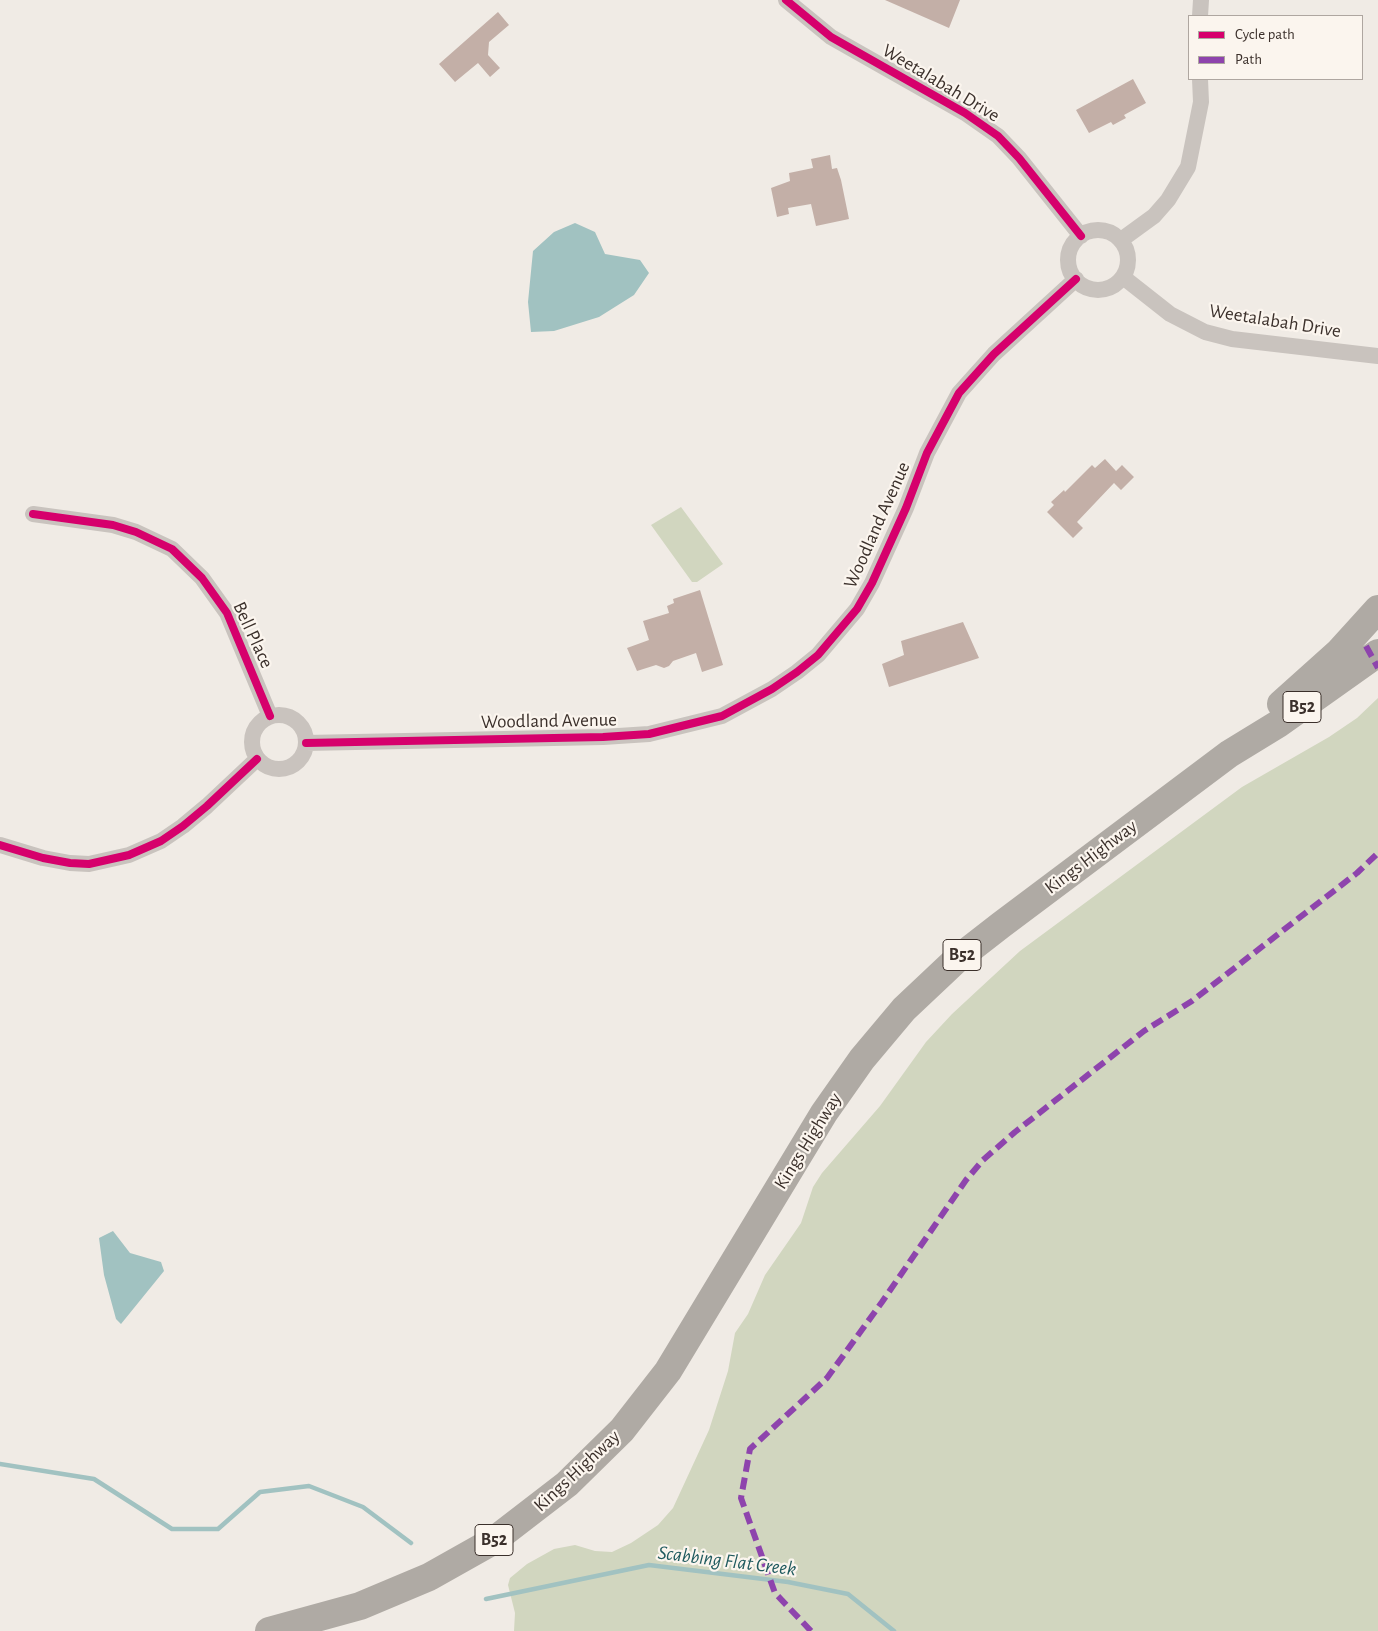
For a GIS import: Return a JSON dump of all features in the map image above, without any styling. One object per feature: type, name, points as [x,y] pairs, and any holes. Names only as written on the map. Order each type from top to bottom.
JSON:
[{"type":"highway","name":"B52","points":[[1378,609],[1339,652],[1252,734],[1378,636]]},
{"type":"highway","name":"Kings Highway","points":[[269,1631],[360,1606],[441,1571],[493,1541],[545,1503],[600,1453],[638,1412],[685,1346],[804,1146],[843,1085],[904,1009],[950,966],[995,929],[1229,754],[1278,724],[1378,653]]},
{"type":"highway","points":[[322,1631],[379,1607],[441,1571]]},
{"type":"street","name":"Weetalabah Drive","points":[[786,0],[831,36],[965,113],[998,136],[1019,158],[1082,236]]},
{"type":"street","points":[[1200,15],[1201,0]]},
{"type":"street","points":[[1121,240],[1154,216],[1168,200],[1188,166],[1201,102],[1200,80]]},
{"type":"street","points":[[1100,230],[1109,232],[1121,240],[1128,256],[1127,267],[1123,277],[1113,286],[1100,290],[1087,287],[1076,279],[1070,268],[1069,256],[1073,244],[1082,236],[1100,230]]},
{"type":"street","name":"Weetalabah Drive","points":[[1123,277],[1170,314],[1205,332],[1232,339],[1378,356]]},
{"type":"street","name":"Woodland Avenue","points":[[306,743],[603,738],[649,734],[722,716],[772,689],[797,672],[818,654],[857,609],[872,584],[902,516],[927,452],[959,393],[994,354],[1076,279]]},
{"type":"street","name":"Bell Place","points":[[33,514],[113,525],[136,532],[172,549],[202,578],[227,613],[270,716]]},
{"type":"street","points":[[278,714],[295,720],[305,734],[304,752],[299,760],[282,770],[264,766],[252,750],[251,739],[254,729],[261,721],[270,716],[278,714]]},
{"type":"street","points":[[0,845],[70,863],[89,864],[129,855],[161,841],[183,826],[257,759]]},
{"type":"green space","points":[[681,507],[723,564],[697,582],[692,582],[651,525]]},
{"type":"green space","points":[[1378,698],[1378,1631],[514,1631],[515,1613],[508,1585],[510,1578],[527,1564],[554,1549],[575,1545],[595,1551],[612,1552],[631,1543],[658,1525],[673,1508],[709,1430],[728,1371],[735,1333],[748,1314],[765,1275],[801,1223],[813,1187],[822,1173],[880,1106],[926,1042],[952,1014],[1020,951],[1242,787],[1329,737],[1357,718]]},
{"type":"water","points":[[575,223],[595,232],[605,254],[640,260],[649,273],[634,295],[599,317],[554,331],[531,332],[528,302],[533,251],[554,232]]},
{"type":"water","points":[[113,1231],[130,1253],[161,1262],[164,1271],[121,1324],[116,1319],[104,1275],[99,1238]]},
{"type":"building","points":[[885,0],[960,0],[949,28]]},
{"type":"building","points":[[498,12],[509,25],[489,42],[488,55],[500,68],[490,77],[478,63],[455,82],[439,64]]},
{"type":"building","points":[[1133,79],[1146,103],[1124,115],[1126,118],[1113,125],[1111,122],[1089,133],[1076,110]]},
{"type":"building","points":[[830,155],[832,169],[837,168],[841,180],[849,219],[816,226],[811,204],[788,208],[789,214],[777,217],[771,188],[790,181],[789,173],[813,168],[811,159]]},
{"type":"building","points":[[1105,459],[1116,471],[1122,465],[1134,477],[1121,490],[1114,483],[1077,522],[1083,528],[1073,538],[1047,512],[1054,505],[1051,502],[1064,490],[1065,492],[1092,465],[1095,468]]},
{"type":"building","points":[[700,590],[723,665],[702,672],[696,653],[673,661],[664,668],[656,665],[637,671],[627,648],[649,640],[643,621],[669,613],[667,606],[674,603],[673,599]]},
{"type":"building","points":[[963,622],[979,658],[889,687],[882,664],[904,655],[901,641]]},
{"type":"waterway","name":"Scabbing Flat Creek","points":[[0,1464],[94,1479],[172,1529],[218,1529],[260,1492],[309,1486],[363,1507],[411,1543]]},
{"type":"waterway","name":"Scabbing Flat Creek","points":[[486,1599],[649,1565],[788,1582],[848,1594],[894,1631]]},
{"type":"marked path","points":[[1366,646],[1378,668]]},
{"type":"marked path","points":[[811,1631],[775,1593],[741,1498],[750,1449],[827,1378],[966,1180],[983,1160],[1015,1132],[1144,1031],[1192,1001],[1357,873],[1378,853]]},
{"type":"cycle path","points":[[786,0],[831,37],[965,113],[998,136],[1019,158],[1081,236]]},
{"type":"cycle path","points":[[306,743],[603,737],[649,734],[722,716],[772,689],[818,655],[857,609],[872,583],[906,508],[927,453],[959,393],[994,354],[1076,279]]},
{"type":"cycle path","points":[[33,514],[113,525],[136,532],[172,549],[202,578],[227,613],[270,716]]},
{"type":"cycle path","points":[[0,845],[43,858],[70,863],[89,864],[129,855],[161,841],[183,826],[257,759]]}]
